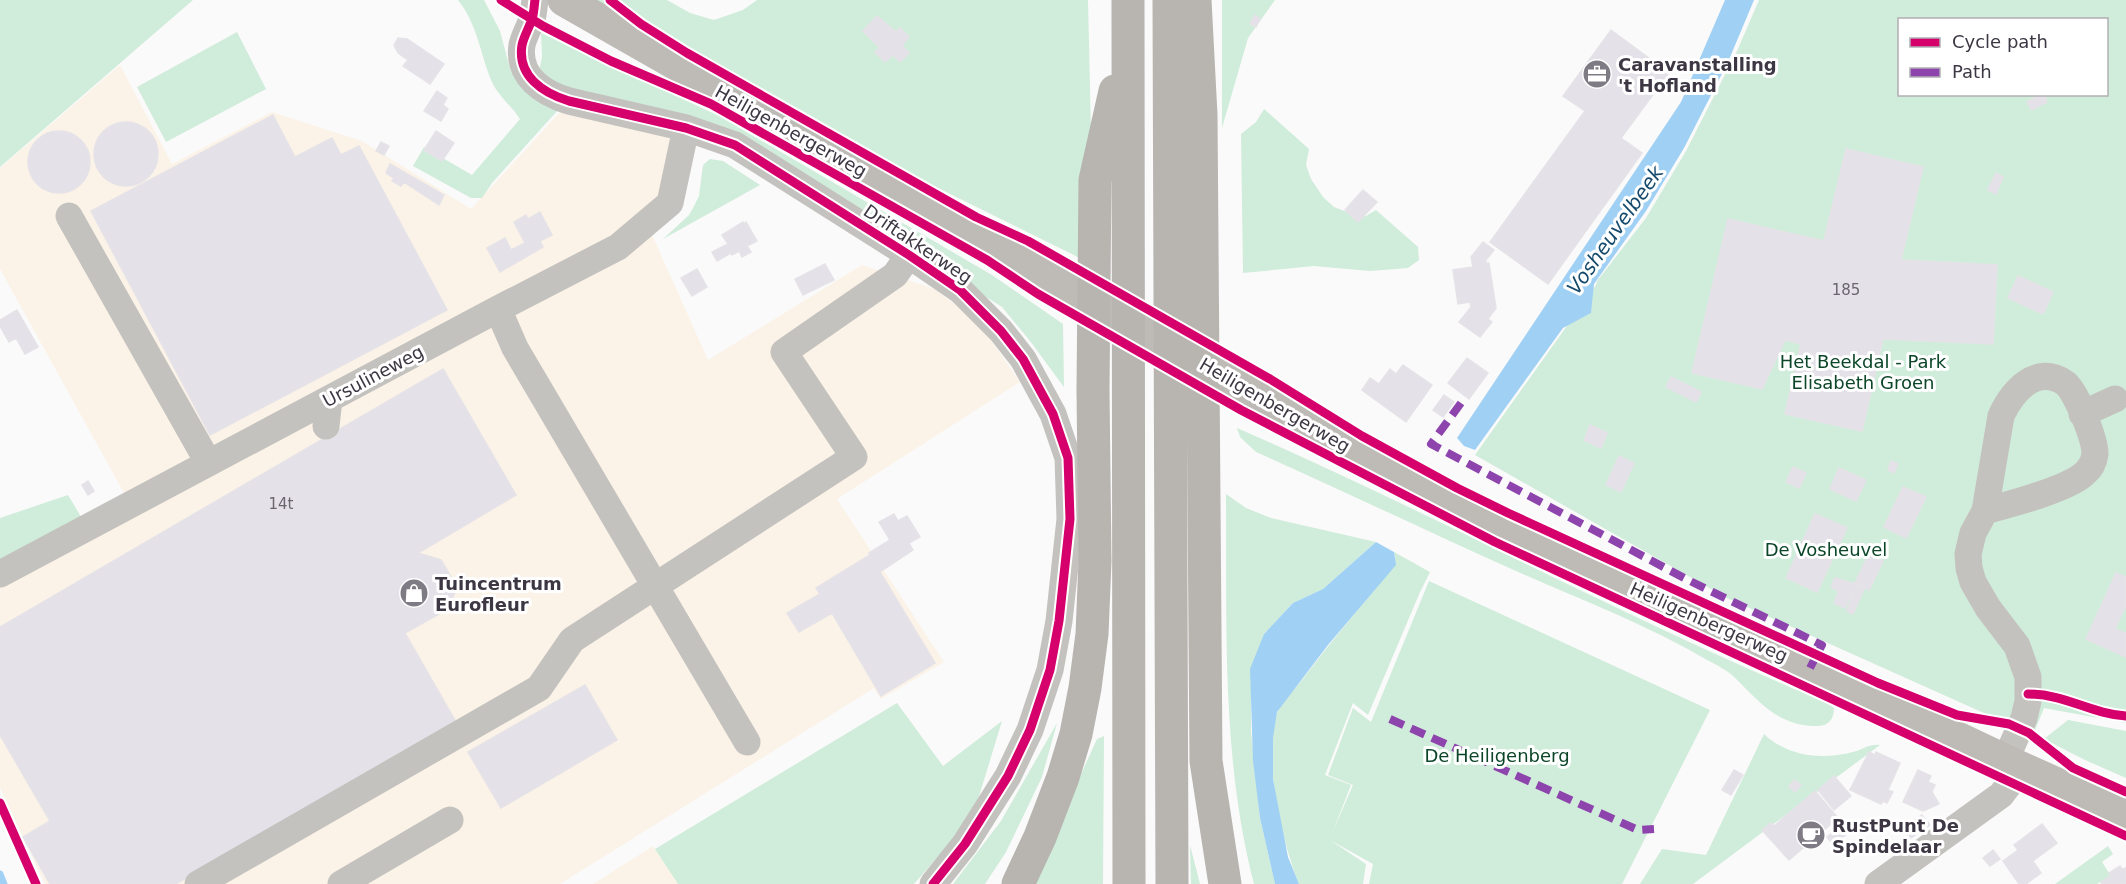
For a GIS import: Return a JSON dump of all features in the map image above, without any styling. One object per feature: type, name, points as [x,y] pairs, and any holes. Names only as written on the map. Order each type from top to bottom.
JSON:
[{"type":"highway","points":[[1128,0],[1129,884]]},
{"type":"highway","points":[[1169,0],[1172,884]]},
{"type":"highway","points":[[1195,0],[1201,115],[1206,761],[1225,884]]},
{"type":"highway","points":[[1018,884],[1040,837],[1062,777],[1076,734],[1086,688],[1092,634],[1095,561],[1093,390],[1095,180],[1128,34]]},
{"type":"main road","name":"Heiligenbergerweg","points":[[564,0],[1379,465],[1485,520],[2126,815]]},
{"type":"street","name":"Driftakkerweg","points":[[535,0],[532,20],[524,40],[522,57],[528,74],[540,88],[557,98],[686,128],[735,145],[909,255],[960,290],[1001,331],[1019,352],[1053,414],[1065,447],[1069,469],[1070,519],[1059,621],[1045,686],[1030,730],[1008,776],[965,844],[933,884]]},
{"type":"street","name":"Ursulineweg","points":[[0,574],[618,247],[670,203],[686,128]]},
{"type":"street","points":[[69,216],[208,462]]},
{"type":"street","points":[[198,884],[539,688],[572,640],[854,457],[784,351],[895,275],[909,255]]},
{"type":"street","points":[[498,309],[515,348],[747,742]]},
{"type":"street","points":[[1893,880],[2001,795],[2011,782],[2010,750],[2024,718],[2028,701],[2028,677],[2017,646],[1980,596],[1969,568],[1970,543],[1985,511],[2001,416],[2019,387],[2047,376],[2065,383],[2072,392],[2094,443],[2094,460],[2085,473],[2072,481],[2032,497],[1985,511]]},
{"type":"street","points":[[326,426],[329,399]]},
{"type":"street","points":[[2082,414],[2115,399]]},
{"type":"street","points":[[341,884],[450,820]]},
{"type":"shaded area","points":[[120,65],[172,164],[272,112],[362,141],[471,209],[562,110],[670,137],[671,174],[645,219],[708,360],[862,265],[935,289],[979,323],[1020,382],[837,499],[944,662],[881,699],[874,688],[560,884],[45,884],[0,788],[0,583],[134,511],[0,269],[0,168]]},
{"type":"shaded area","points":[[653,846],[678,884],[593,884]]},
{"type":"green space","points":[[0,0],[193,0],[0,167]]},
{"type":"green space","points":[[458,0],[484,0],[500,31],[514,77],[559,109],[492,183],[482,198],[471,198],[413,166],[424,147],[472,175],[520,119],[492,82],[470,19]]},
{"type":"green space","points":[[588,0],[667,0],[690,13],[714,20],[743,10],[757,0],[1088,0],[1094,265],[920,179],[608,3],[620,13]]},
{"type":"green space","points":[[1222,0],[1275,0],[1248,38],[1222,128]]},
{"type":"green space","name":"Het Beekdal - Park Elisabeth Groen","points":[[1759,0],[2126,0],[2126,723],[2044,708],[2033,735],[1727,598],[1475,455],[1597,281],[1646,218],[1686,151],[1737,51]]},
{"type":"green space","points":[[237,32],[266,89],[166,142],[137,87]]},
{"type":"green space","points":[[541,33],[719,116],[992,275],[1063,324],[1064,387],[1002,307],[789,172],[564,92],[539,72],[542,57]]},
{"type":"green space","points":[[1264,109],[1309,149],[1306,165],[1311,179],[1323,197],[1334,207],[1360,217],[1376,210],[1418,247],[1419,260],[1408,268],[1370,271],[1314,266],[1243,273],[1241,134],[1256,122]]},
{"type":"green space","points":[[710,159],[723,161],[760,185],[663,239],[689,215],[699,196],[703,165]]},
{"type":"green space","points":[[1237,428],[1385,496],[1678,637],[1827,703],[1834,708],[1833,716],[1829,722],[1819,726],[1801,725],[1778,716],[1727,671],[1686,648],[1638,624],[1256,452],[1240,437]]},
{"type":"green space","points":[[1226,494],[1246,508],[1271,518],[1376,542],[1323,589],[1293,603],[1264,634],[1251,691],[1251,731],[1260,818],[1275,884],[1254,884],[1243,836],[1236,788],[1228,690]]},
{"type":"green space","points":[[68,495],[83,520],[0,565],[0,518]]},
{"type":"green space","name":"De Heiligenberg","points":[[1394,552],[1430,572],[1368,715],[1353,703],[1325,775],[1351,785],[1333,831],[1353,785],[1328,775],[1353,708],[1371,722],[1429,581],[1710,710],[1622,884],[1369,884],[1373,864],[1330,840],[1366,864],[1363,884],[1299,884],[1276,799],[1271,751],[1277,713],[1336,636],[1395,565]]},
{"type":"green space","points":[[897,703],[943,766],[1002,721],[973,816],[914,884],[678,884],[655,849]]},
{"type":"green space","points":[[2068,720],[2126,731],[2126,778],[2044,739]]},
{"type":"green space","points":[[1057,723],[1042,777],[1006,852],[985,884],[953,884],[1001,821]]},
{"type":"green space","points":[[1764,734],[1784,748],[1806,755],[1829,756],[1880,745],[1693,884],[1640,884],[1662,849],[1706,855]]},
{"type":"green space","points":[[1104,736],[1103,884],[1031,884],[1097,739]]},
{"type":"green space","points":[[1190,845],[1200,884],[1191,884]]},
{"type":"green space","points":[[2108,846],[2113,854],[2102,862],[2111,876],[2097,884],[2055,884]]},
{"type":"water","name":"Vosheuvelbeek","points":[[1725,0],[1754,0],[1728,62],[1684,148],[1646,211],[1594,284],[1591,313],[1563,328],[1475,450],[1464,446],[1457,438],[1681,102]]},
{"type":"water","points":[[1376,542],[1394,552],[1396,565],[1328,645],[1277,712],[1273,738],[1273,779],[1288,857],[1299,884],[1275,884],[1260,818],[1253,761],[1250,669],[1264,634],[1293,603],[1323,589]]},
{"type":"building","points":[[1255,15],[1260,19],[1256,27],[1250,24]]},
{"type":"building","points":[[877,16],[896,32],[900,28],[909,37],[902,46],[909,53],[900,62],[893,55],[885,62],[875,52],[880,48],[863,31]]},
{"type":"building","points":[[1611,30],[1669,73],[1621,138],[1642,153],[1548,284],[1490,242],[1585,111],[1563,96]]},
{"type":"building","points":[[398,38],[407,39],[444,64],[430,84],[403,66],[408,60],[398,53],[394,45]]},
{"type":"building","points":[[437,91],[447,98],[443,105],[448,109],[441,121],[424,111]]},
{"type":"building","points":[[2038,96],[2045,96],[2047,102],[2032,110],[2027,102]]},
{"type":"building","points":[[273,115],[295,157],[332,138],[341,155],[359,146],[447,310],[210,435],[91,211]]},
{"type":"building","points":[[126,122],[144,128],[152,136],[158,154],[152,172],[144,180],[126,186],[108,180],[100,172],[94,154],[100,136],[108,128]]},
{"type":"building","points":[[53,131],[65,131],[81,140],[88,150],[90,162],[88,174],[81,184],[65,193],[53,193],[42,188],[33,179],[28,168],[28,156],[33,145],[42,136]]},
{"type":"building","points":[[436,131],[454,143],[442,161],[424,150]]},
{"type":"building","points":[[381,142],[389,146],[384,155],[376,151]]},
{"type":"building","points":[[1846,149],[1923,167],[1901,260],[1997,265],[1993,344],[1883,339],[1862,431],[1785,414],[1801,344],[1785,340],[1762,389],[1692,373],[1728,219],[1824,241]]},
{"type":"building","points":[[390,164],[444,195],[439,205],[404,182],[401,186],[392,181],[394,178],[386,173]]},
{"type":"building","points":[[1996,173],[2003,177],[1996,194],[1988,190]]},
{"type":"building","points":[[1363,190],[1377,202],[1358,222],[1345,210]]},
{"type":"building","points":[[540,212],[552,235],[540,241],[543,247],[500,272],[487,248],[505,238],[511,250],[525,243],[514,222],[526,215],[528,219]]},
{"type":"building","points":[[743,222],[744,224],[746,222],[757,241],[747,246],[751,252],[742,257],[739,251],[732,255],[731,253],[717,261],[712,252],[728,244],[722,235]]},
{"type":"building","points":[[1483,242],[1494,250],[1486,263],[1489,263],[1496,308],[1488,319],[1492,322],[1480,337],[1459,322],[1471,307],[1470,302],[1458,304],[1453,270],[1473,267],[1471,257]]},
{"type":"building","points":[[825,264],[834,280],[803,295],[795,279]]},
{"type":"building","points":[[697,269],[707,287],[692,296],[681,278]]},
{"type":"building","points":[[2018,276],[2053,292],[2043,314],[2008,298]]},
{"type":"building","points":[[17,310],[38,347],[25,354],[16,338],[9,342],[0,326],[0,320]]},
{"type":"building","points":[[1467,358],[1488,373],[1469,399],[1448,383]]},
{"type":"building","points":[[1403,365],[1432,385],[1406,422],[1362,390],[1370,378],[1379,384],[1390,369],[1396,374]]},
{"type":"building","points":[[443,369],[516,495],[418,553],[441,560],[457,587],[448,609],[405,633],[456,722],[176,884],[50,884],[23,837],[50,821],[0,735],[0,627]]},
{"type":"building","points":[[1671,377],[1701,392],[1696,402],[1666,387]]},
{"type":"building","points":[[1444,395],[1454,402],[1443,417],[1433,410]]},
{"type":"building","points":[[1590,425],[1607,433],[1601,448],[1584,440]]},
{"type":"building","points":[[1619,456],[1634,463],[1621,492],[1606,485]]},
{"type":"building","points":[[1891,461],[1898,464],[1894,473],[1888,470]]},
{"type":"building","points":[[1793,467],[1806,473],[1799,488],[1786,482]]},
{"type":"building","points":[[1839,468],[1866,480],[1856,501],[1830,489]]},
{"type":"building","points":[[88,481],[94,491],[88,495],[82,485]]},
{"type":"building","points":[[1903,487],[1926,497],[1906,538],[1884,527]]},
{"type":"building","points":[[894,514],[898,521],[907,516],[920,537],[909,543],[913,550],[880,572],[935,663],[881,696],[832,613],[799,632],[787,613],[820,594],[816,588],[890,540],[879,522]]},
{"type":"building","points":[[1815,514],[1847,528],[1817,592],[1786,578]]},
{"type":"building","points":[[1767,543],[1773,546],[1770,551],[1764,548]]},
{"type":"building","points":[[1869,554],[1883,561],[1869,590],[1855,583]]},
{"type":"building","points":[[2116,573],[2126,577],[2126,605],[2115,629],[2126,633],[2126,657],[2086,639]]},
{"type":"building","points":[[1835,578],[1856,584],[1845,608],[1834,603],[1839,591],[1831,587]]},
{"type":"building","points":[[1856,585],[1864,589],[1853,614],[1847,611]]},
{"type":"building","points":[[585,685],[617,740],[501,808],[468,752]]},
{"type":"building","points":[[1869,752],[1875,755],[1876,752],[1900,763],[1888,790],[1893,792],[1887,803],[1883,801],[1881,804],[1850,790]]},
{"type":"building","points":[[1734,770],[1743,775],[1731,795],[1722,790]]},
{"type":"building","points":[[1918,770],[1931,776],[1928,782],[1935,785],[1932,792],[1939,804],[1923,811],[1903,802]]},
{"type":"building","points":[[1834,776],[1851,796],[1834,810],[1818,790]]},
{"type":"building","points":[[1795,780],[1801,785],[1795,792],[1789,786]]},
{"type":"building","points":[[1815,791],[1838,818],[1789,860],[1762,830],[1771,823],[1774,826]]},
{"type":"building","points":[[1922,815],[1930,825],[1911,838],[1904,827]]},
{"type":"building","points":[[1844,822],[1851,830],[1834,845],[1827,837]]},
{"type":"building","points":[[2042,824],[2057,843],[2033,861],[2041,873],[2026,884],[2019,884],[2003,861],[2018,850],[2014,845]]},
{"type":"building","points":[[1993,850],[2000,859],[1990,866],[1983,858]]},
{"type":"building","points":[[2120,866],[2122,869],[2126,868],[2126,884],[2102,884],[2101,882],[2111,876],[2109,873]]},
{"type":"waterway","points":[[0,874],[4,884]]},
{"type":"marked path","points":[[1461,403],[1431,444],[1688,580],[1822,645],[1810,668]]},
{"type":"marked path","points":[[1390,719],[1638,830],[1654,829]]},
{"type":"cycle path","points":[[501,0],[543,26],[611,61],[711,104],[987,260],[1038,294],[1241,410],[1495,542],[2126,836]]},
{"type":"cycle path","points":[[535,0],[532,19],[522,45],[522,56],[528,74],[541,88],[569,101],[686,128],[735,145],[909,255],[960,290],[1001,331],[1023,359],[1053,414],[1068,458],[1070,519],[1059,621],[1050,670],[1030,730],[1008,776],[965,844],[933,884]]},
{"type":"cycle path","points":[[610,0],[641,24],[687,53],[976,217],[1028,241],[1270,379],[1362,436],[1457,488],[1878,683],[1957,715],[2009,724],[2029,733],[2073,768],[2126,792]]},
{"type":"cycle path","points":[[2028,694],[2054,697],[2101,712],[2126,716]]},
{"type":"cycle path","points":[[0,803],[36,884]]},
{"type":"place","name":"Caravanstalling 't Hofland","points":[[1597,74]]},
{"type":"place","name":"Tuincentrum Eurofleur","points":[[414,593]]},
{"type":"place","name":"RustPunt De Spindelaar","points":[[1811,835]]},
{"type":"park label","name":"De Vosheuvel","points":[[1826,549]]}]
